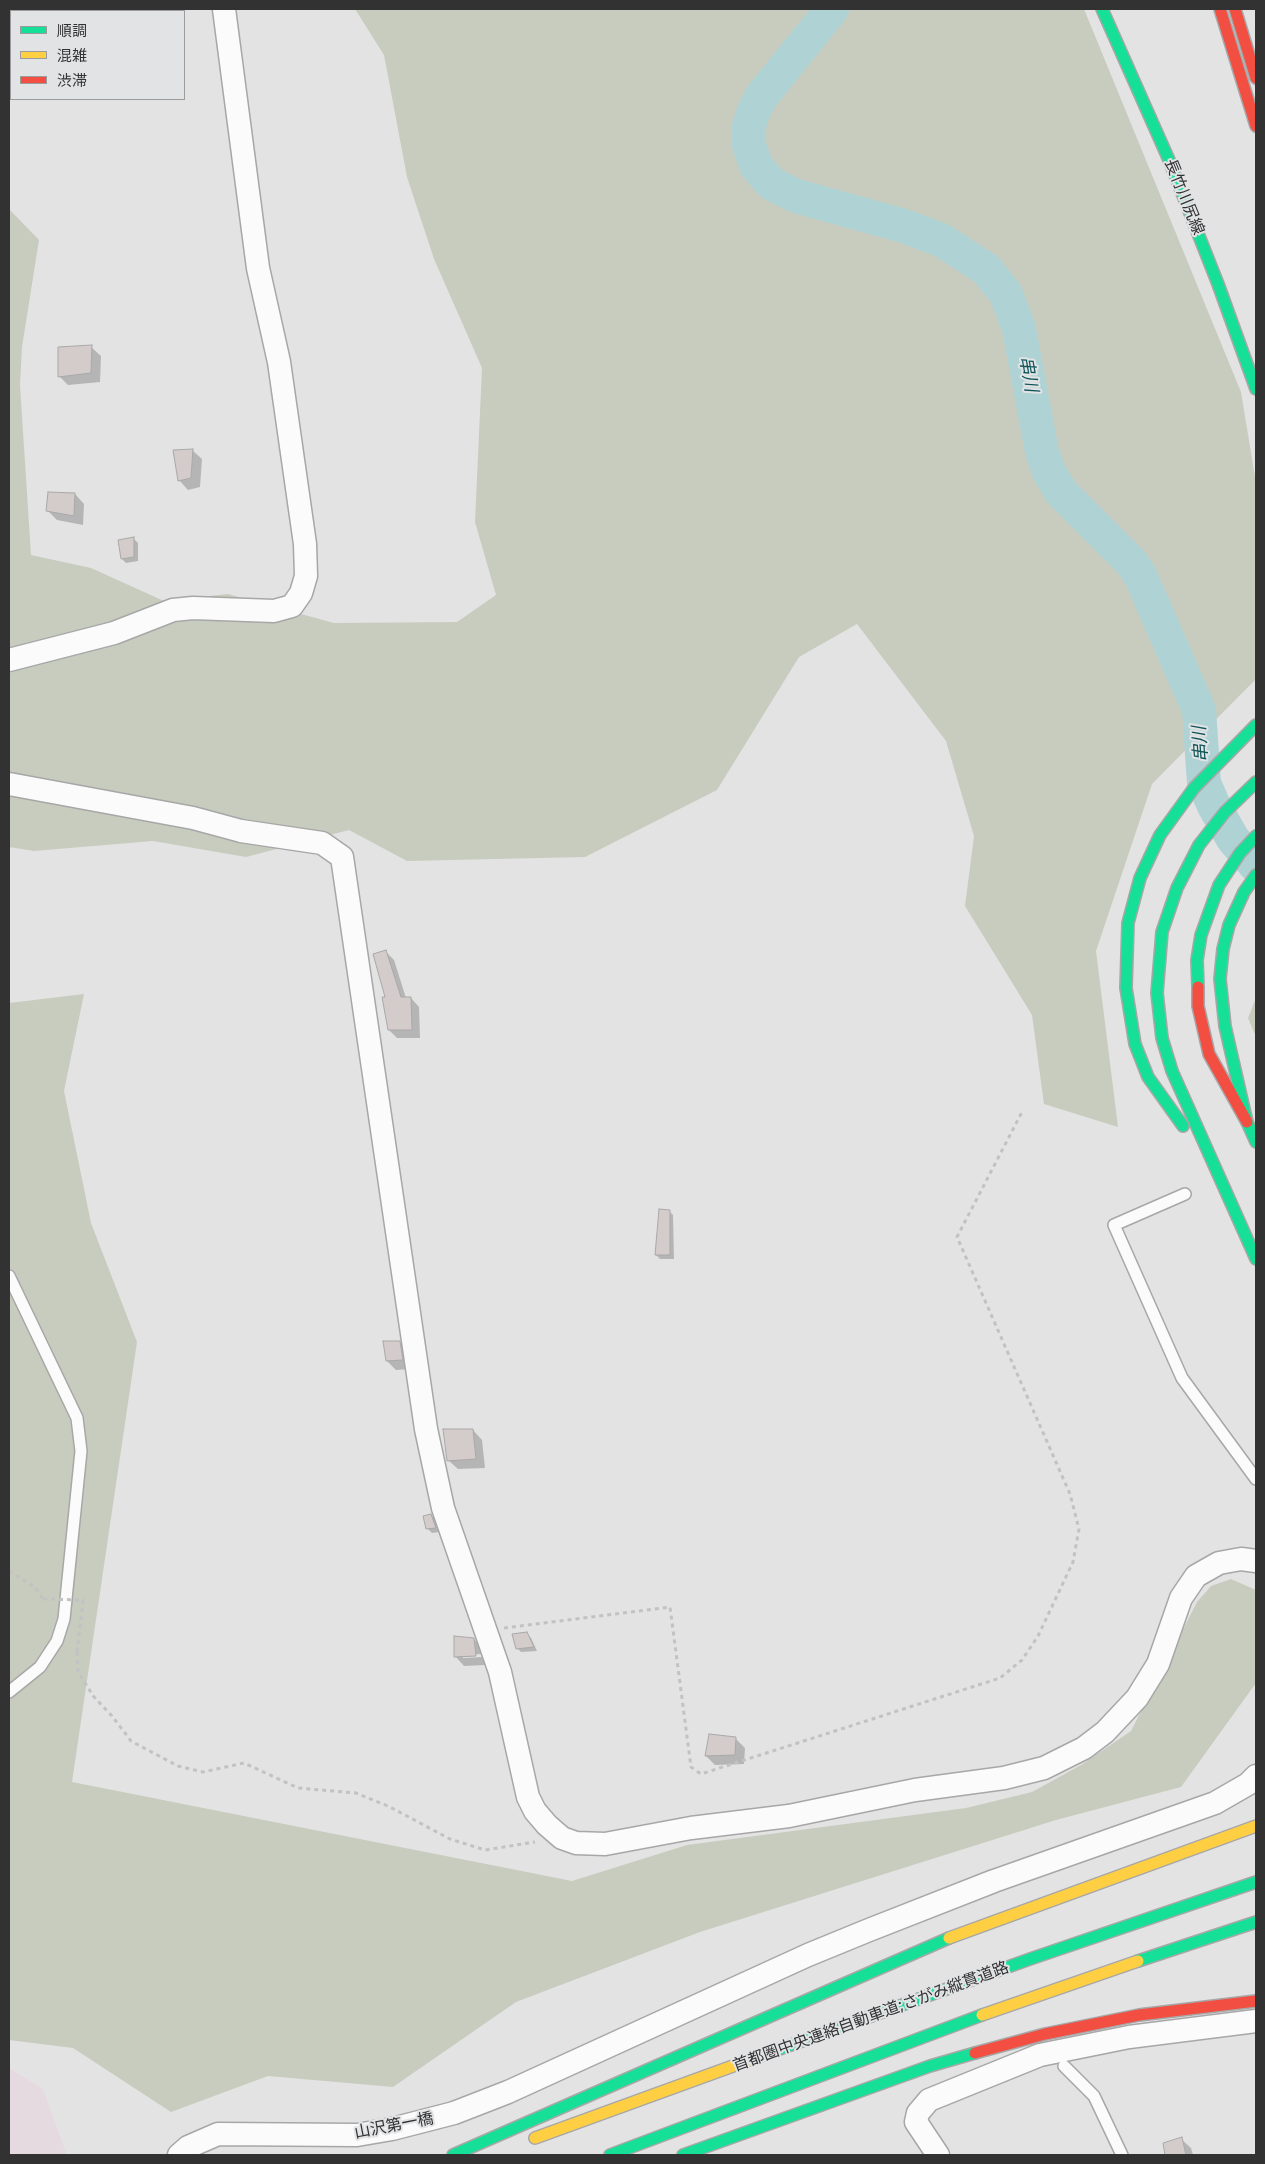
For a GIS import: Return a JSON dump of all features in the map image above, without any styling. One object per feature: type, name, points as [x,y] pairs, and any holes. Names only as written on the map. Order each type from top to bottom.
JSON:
[{"type":"main road","name":"長竹川尻線","points":[[1102,9],[1169,160],[1218,284],[1256,389]]},
{"type":"main road","points":[[1220,9],[1256,126]]},
{"type":"main road","points":[[1235,9],[1256,78]]},
{"type":"main road","points":[[1216,1172],[1148,1077],[1135,1044],[1126,988],[1125,956],[1128,923],[1140,878],[1160,835],[1174,813],[1214,766],[1256,725]]},
{"type":"main road","points":[[1256,782],[1225,812],[1199,845],[1177,888],[1162,932],[1158,965],[1162,1038],[1172,1071],[1256,1260]]},
{"type":"main road","points":[[1248,1122],[1208,1054],[1202,1030],[1196,984],[1198,948],[1201,935],[1219,885],[1240,853],[1256,836]]},
{"type":"main road","points":[[1256,875],[1235,909],[1223,949],[1220,979],[1225,1026],[1248,1122],[1256,1142]]},
{"type":"main road","points":[[453,2155],[946,1938],[1041,1902],[1256,1826]]},
{"type":"main road","name":"首都圏中央連絡自動車道;さがみ縦貫道路","points":[[524,2142],[1030,1959],[1256,1882]]},
{"type":"main road","points":[[610,2155],[1037,1996],[1256,1922]]},
{"type":"main road","points":[[683,2155],[930,2066],[1045,2034],[1139,2015],[1256,2001]]},
{"type":"street","points":[[9,660],[114,633],[173,610],[193,608],[274,612],[292,606],[301,593],[306,576],[303,534],[279,362],[258,268],[224,9]]},
{"type":"street","points":[[9,784],[193,818],[241,831],[322,843],[342,857],[426,1429],[443,1508],[500,1672],[528,1798],[535,1811],[547,1826],[562,1838],[576,1843],[605,1844],[691,1828],[789,1816],[915,1790],[1004,1778],[1044,1768],[1084,1748],[1105,1732],[1137,1698],[1158,1664],[1181,1598],[1196,1576],[1219,1563],[1241,1559],[1256,1561]]},
{"type":"street","name":"山沢第一橋","points":[[179,2155],[188,2147],[218,2134],[234,2132],[333,2136],[392,2130],[454,2113],[508,2092],[808,1955],[869,1930],[994,1881],[1215,1803],[1248,1784],[1256,1776]]},
{"type":"street","points":[[938,2155],[916,2122],[918,2113],[929,2100],[1040,2055],[1129,2037],[1256,2020]]},
{"type":"lane","points":[[1185,1194],[1114,1225],[1182,1378],[1256,1480]]},
{"type":"lane","points":[[9,1276],[77,1418],[81,1451],[64,1619],[57,1641],[40,1667],[9,1692]]},
{"type":"lane","points":[[1064,2066],[1094,2096],[1122,2155]]},
{"type":"path","points":[[486,1630],[670,1608],[691,1767],[701,1774],[1000,1678],[1022,1660],[1038,1636],[1069,1570],[1078,1529],[1070,1494],[957,1237],[1022,1112]]},
{"type":"path","points":[[9,1571],[34,1587],[43,1599],[84,1600],[77,1652],[78,1672],[94,1697],[112,1716],[131,1741],[178,1766],[203,1772],[244,1763],[298,1788],[356,1793],[390,1807],[450,1839],[485,1850],[562,1838]]},
{"type":"shaded area","points":[[355,9],[1084,9],[1241,392],[1256,483],[1256,679],[1152,784],[1096,951],[1118,1127],[1044,1104],[1032,1015],[965,906],[974,836],[946,741],[857,624],[799,657],[717,790],[585,857],[407,861],[349,830],[246,857],[153,841],[34,851],[9,847],[9,209],[39,240],[22,347],[20,385],[31,555],[91,568],[164,601],[228,594],[334,623],[457,622],[496,595],[475,522],[482,368],[434,259],[407,177],[384,55]]},
{"type":"shaded area","points":[[84,994],[64,1091],[91,1223],[137,1342],[72,1782],[572,1881],[687,1845],[966,1808],[1032,1792],[1081,1765],[1131,1731],[1197,1602],[1211,1586],[1231,1579],[1256,1590],[1256,1683],[1181,1787],[1056,1820],[700,1932],[516,2002],[393,2087],[268,2076],[171,2112],[73,2048],[9,2040],[9,1003]]},
{"type":"shaded area","points":[[1256,998],[1256,1037],[1248,1018]]},
{"type":"shaded area","points":[[9,2068],[43,2089],[67,2155],[9,2155]]},
{"type":"building","points":[[92,345],[91,373],[58,377],[58,347]]},
{"type":"building","points":[[193,449],[191,478],[178,481],[173,450]]},
{"type":"building","points":[[48,492],[75,493],[74,516],[46,511]]},
{"type":"building","points":[[134,537],[134,557],[121,559],[118,540]]},
{"type":"building","points":[[386,950],[401,997],[411,997],[412,1030],[388,1030],[382,997],[385,997],[373,954]]},
{"type":"building","points":[[659,1209],[670,1210],[670,1255],[655,1255]]},
{"type":"building","points":[[383,1341],[400,1341],[403,1360],[386,1361]]},
{"type":"building","points":[[443,1429],[473,1429],[476,1459],[447,1461]]},
{"type":"building","points":[[431,1514],[436,1528],[426,1529],[423,1516]]},
{"type":"building","points":[[527,1632],[534,1647],[516,1649],[512,1634]]},
{"type":"building","points":[[454,1636],[474,1638],[476,1656],[454,1657]]},
{"type":"building","points":[[709,1734],[736,1737],[735,1755],[705,1756]]},
{"type":"building","points":[[1182,2137],[1186,2155],[1165,2155],[1163,2143]]},
{"type":"waterway","name":"串川","points":[[832,9],[761,97],[753,113],[748,129],[748,142],[756,166],[772,184],[796,196],[904,226],[941,240],[986,269],[1006,294],[1019,329],[1042,452],[1049,472],[1061,492],[1131,562],[1140,575],[1199,710],[1204,783],[1214,806],[1233,839],[1256,866]]},
{"type":"traffic: fast","points":[[1102,9],[1169,160],[1218,284],[1256,389]]},
{"type":"traffic: fast","points":[[1183,1126],[1148,1077],[1135,1044],[1126,988],[1128,923],[1140,878],[1160,835],[1194,788],[1256,725]]},
{"type":"traffic: fast","points":[[1256,782],[1225,812],[1199,845],[1177,888],[1162,932],[1157,993],[1162,1038],[1172,1071],[1256,1259]]},
{"type":"traffic: fast","points":[[1198,987],[1197,960],[1201,935],[1219,885],[1240,853],[1256,836]]},
{"type":"traffic: fast","points":[[1256,875],[1244,892],[1229,925],[1223,949],[1220,979],[1225,1026],[1247,1122],[1256,1142]]},
{"type":"traffic: fast","points":[[766,2054],[1030,1959],[1256,1882]]},
{"type":"traffic: fast","points":[[1138,1961],[1256,1922]]},
{"type":"traffic: fast","points":[[453,2155],[949,1938]]},
{"type":"traffic: fast","points":[[610,2155],[982,2015]]},
{"type":"traffic: fast","points":[[683,2155],[930,2066],[975,2053]]},
{"type":"traffic: slow","points":[[949,1938],[1256,1826]]},
{"type":"traffic: slow","points":[[982,2015],[1138,1961]]},
{"type":"traffic: slow","points":[[535,2138],[766,2054]]},
{"type":"traffic: jam","points":[[1220,9],[1256,126]]},
{"type":"traffic: jam","points":[[1235,9],[1256,78]]},
{"type":"traffic: jam","points":[[1198,987],[1198,1006],[1209,1054],[1247,1122]]},
{"type":"traffic: jam","points":[[975,2053],[1045,2034],[1139,2015],[1256,2001]]}]
